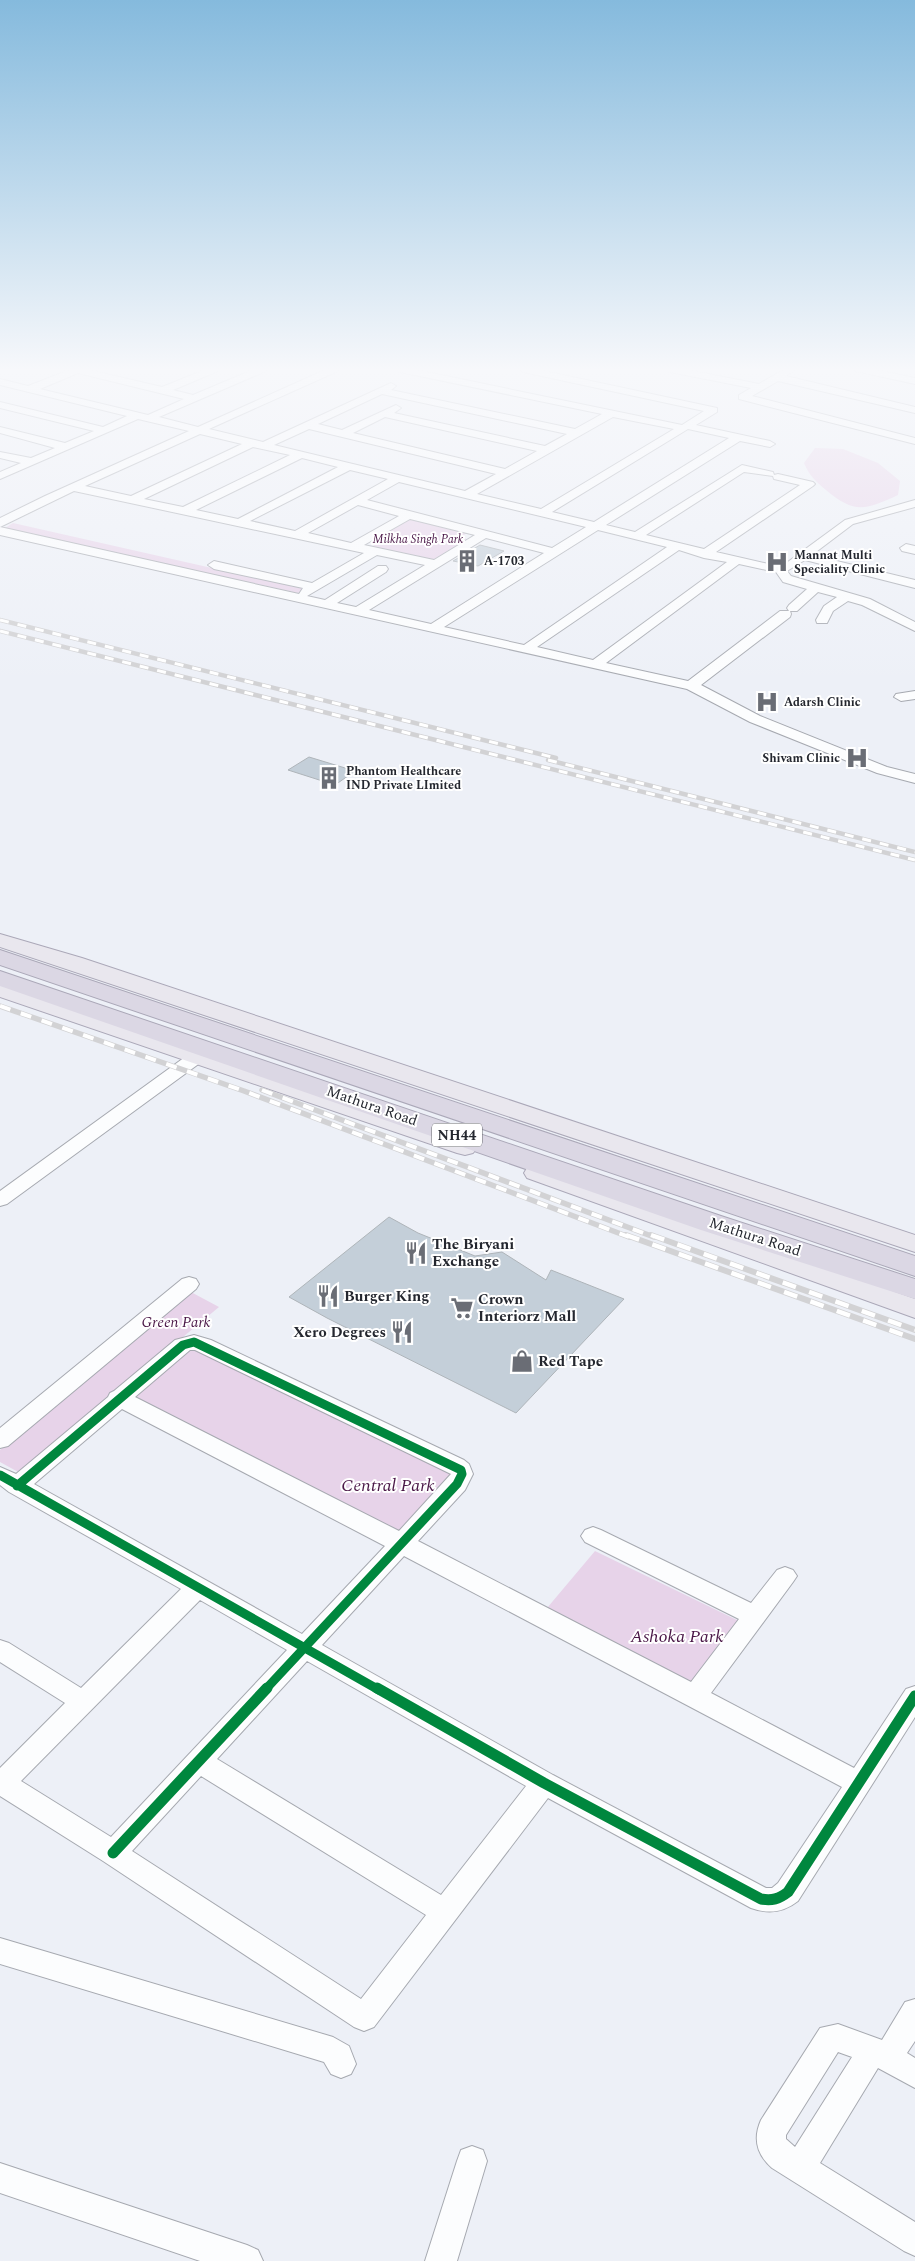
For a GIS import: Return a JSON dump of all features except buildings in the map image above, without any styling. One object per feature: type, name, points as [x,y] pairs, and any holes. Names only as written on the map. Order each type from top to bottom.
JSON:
[{"type":"highway","points":[[0,946],[61,977]]},
{"type":"highway","name":"Mathura Road","points":[[0,957],[915,1266]]},
{"type":"highway","name":"Mathura Road","points":[[4,983],[761,1239],[915,1289]]},
{"type":"highway","points":[[761,1239],[857,1288]]},
{"type":"main road","points":[[0,940],[74,963],[915,1244]]},
{"type":"main road","points":[[4,983],[198,1056],[580,1188],[915,1309]]},
{"type":"street","points":[[3,520],[101,475]]},
{"type":"street","points":[[132,500],[189,475]]},
{"type":"street","points":[[184,511],[258,475]]},
{"type":"street","points":[[238,523],[332,475]]},
{"type":"street","points":[[384,475],[704,554],[780,569],[788,567],[849,522],[913,505]]},
{"type":"street","points":[[466,495],[504,475]]},
{"type":"street","points":[[541,514],[606,475]]},
{"type":"street","points":[[433,628],[680,475]]},
{"type":"street","points":[[635,537],[732,475]]},
{"type":"street","points":[[704,554],[809,484],[773,475]]},
{"type":"street","points":[[296,535],[398,478]]},
{"type":"street","points":[[73,487],[435,564]]},
{"type":"street","points":[[356,502],[554,552]]},
{"type":"street","points":[[352,547],[408,515]]},
{"type":"street","points":[[3,520],[28,523]]},
{"type":"street","points":[[0,531],[691,686],[756,719],[882,770],[915,779]]},
{"type":"street","points":[[358,611],[485,534]]},
{"type":"street","points":[[526,649],[674,546]]},
{"type":"street","points":[[297,597],[374,552]]},
{"type":"street","points":[[802,556],[915,584]]},
{"type":"street","points":[[596,664],[736,561]]},
{"type":"street","points":[[205,563],[313,587]]},
{"type":"street","points":[[355,563],[416,576]]},
{"type":"street","points":[[780,569],[787,579],[883,609],[915,627]]},
{"type":"street","points":[[327,604],[391,570]]},
{"type":"street","points":[[691,686],[789,611],[816,587]]},
{"type":"street","points":[[822,620],[828,609],[846,596]]},
{"type":"street","points":[[900,697],[915,695]]},
{"type":"street","points":[[0,1200],[198,1056]]},
{"type":"street","points":[[0,1440],[189,1284]]},
{"type":"street","points":[[113,1853],[199,1762],[304,1649],[402,1544],[461,1480],[461,1470],[456,1466],[194,1342],[183,1345],[118,1398],[9,1480],[304,1649],[544,1783],[761,1899],[770,1901],[778,1899],[788,1892],[915,1696]]},
{"type":"street","points":[[118,1398],[402,1544],[858,1783]]},
{"type":"street","points":[[593,1536],[755,1616]]},
{"type":"street","points":[[694,1697],[785,1576]]},
{"type":"street","points":[[197,1588],[1,1784],[113,1853],[364,2017],[544,1783]]},
{"type":"street","points":[[0,1650],[82,1702]]},
{"type":"street","points":[[199,1762],[445,1912]]},
{"type":"street","points":[[0,1951],[333,2051],[339,2056],[342,2064]]},
{"type":"street","points":[[800,2168],[877,2053],[890,2051],[915,2012]]},
{"type":"street","points":[[915,2074],[877,2053],[840,2036],[830,2038],[769,2137],[771,2145],[781,2155],[915,2240]]},
{"type":"street","points":[[441,2261],[472,2161]]},
{"type":"street","points":[[0,2178],[242,2260]]},
{"type":"green space","points":[[811,475],[892,475],[900,481],[898,495],[869,506],[853,506],[836,498]]},
{"type":"green space","name":"Milkha Singh Park","points":[[409,518],[467,533],[461,537],[467,539],[431,561],[369,548],[378,543],[369,540]]},
{"type":"green space","points":[[13,523],[304,589],[298,593],[5,528]]},
{"type":"green space","name":"Green Park","points":[[189,1291],[219,1307],[20,1473],[0,1462],[0,1450]]},
{"type":"green space","name":"Central Park","points":[[191,1347],[454,1473],[398,1534],[134,1399]]},
{"type":"green space","name":"Ashoka Park","points":[[595,1551],[741,1622],[694,1687],[542,1614]]},
{"type":"railway","points":[[0,620],[556,758]]},
{"type":"railway","points":[[0,631],[915,860]]},
{"type":"railway","points":[[548,760],[915,852]]},
{"type":"railway","points":[[0,1006],[244,1091],[629,1237]]},
{"type":"railway","points":[[262,1090],[654,1237]]},
{"type":"railway","points":[[626,1235],[915,1339]]},
{"type":"railway","points":[[651,1235],[915,1330]]},
{"type":"cycle path","points":[[17,1486],[183,1345],[194,1342],[461,1470],[462,1474],[457,1484],[113,1853]]},
{"type":"cycle path","points":[[0,1475],[544,1783],[761,1899],[775,1900],[788,1892],[915,1696]]},
{"type":"place","name":"A-1703","points":[[467,561]]},
{"type":"place","name":"Mannat Multi Speciality Clinic","points":[[777,562]]},
{"type":"place","name":"Adarsh Clinic","points":[[767,702]]},
{"type":"place","name":"Shivam Clinic","points":[[857,758]]},
{"type":"place","name":"Phantom Healthcare IND Private LImited","points":[[329,778]]},
{"type":"place","name":"The Biryani Exchange","points":[[416,1253]]},
{"type":"place","name":"Burger King","points":[[328,1296]]},
{"type":"place","name":"Crown Interiorz Mall","points":[[462,1308]]},
{"type":"place","name":"Xero Degrees","points":[[402,1332]]},
{"type":"place","name":"Red Tape","points":[[522,1361]]}]
